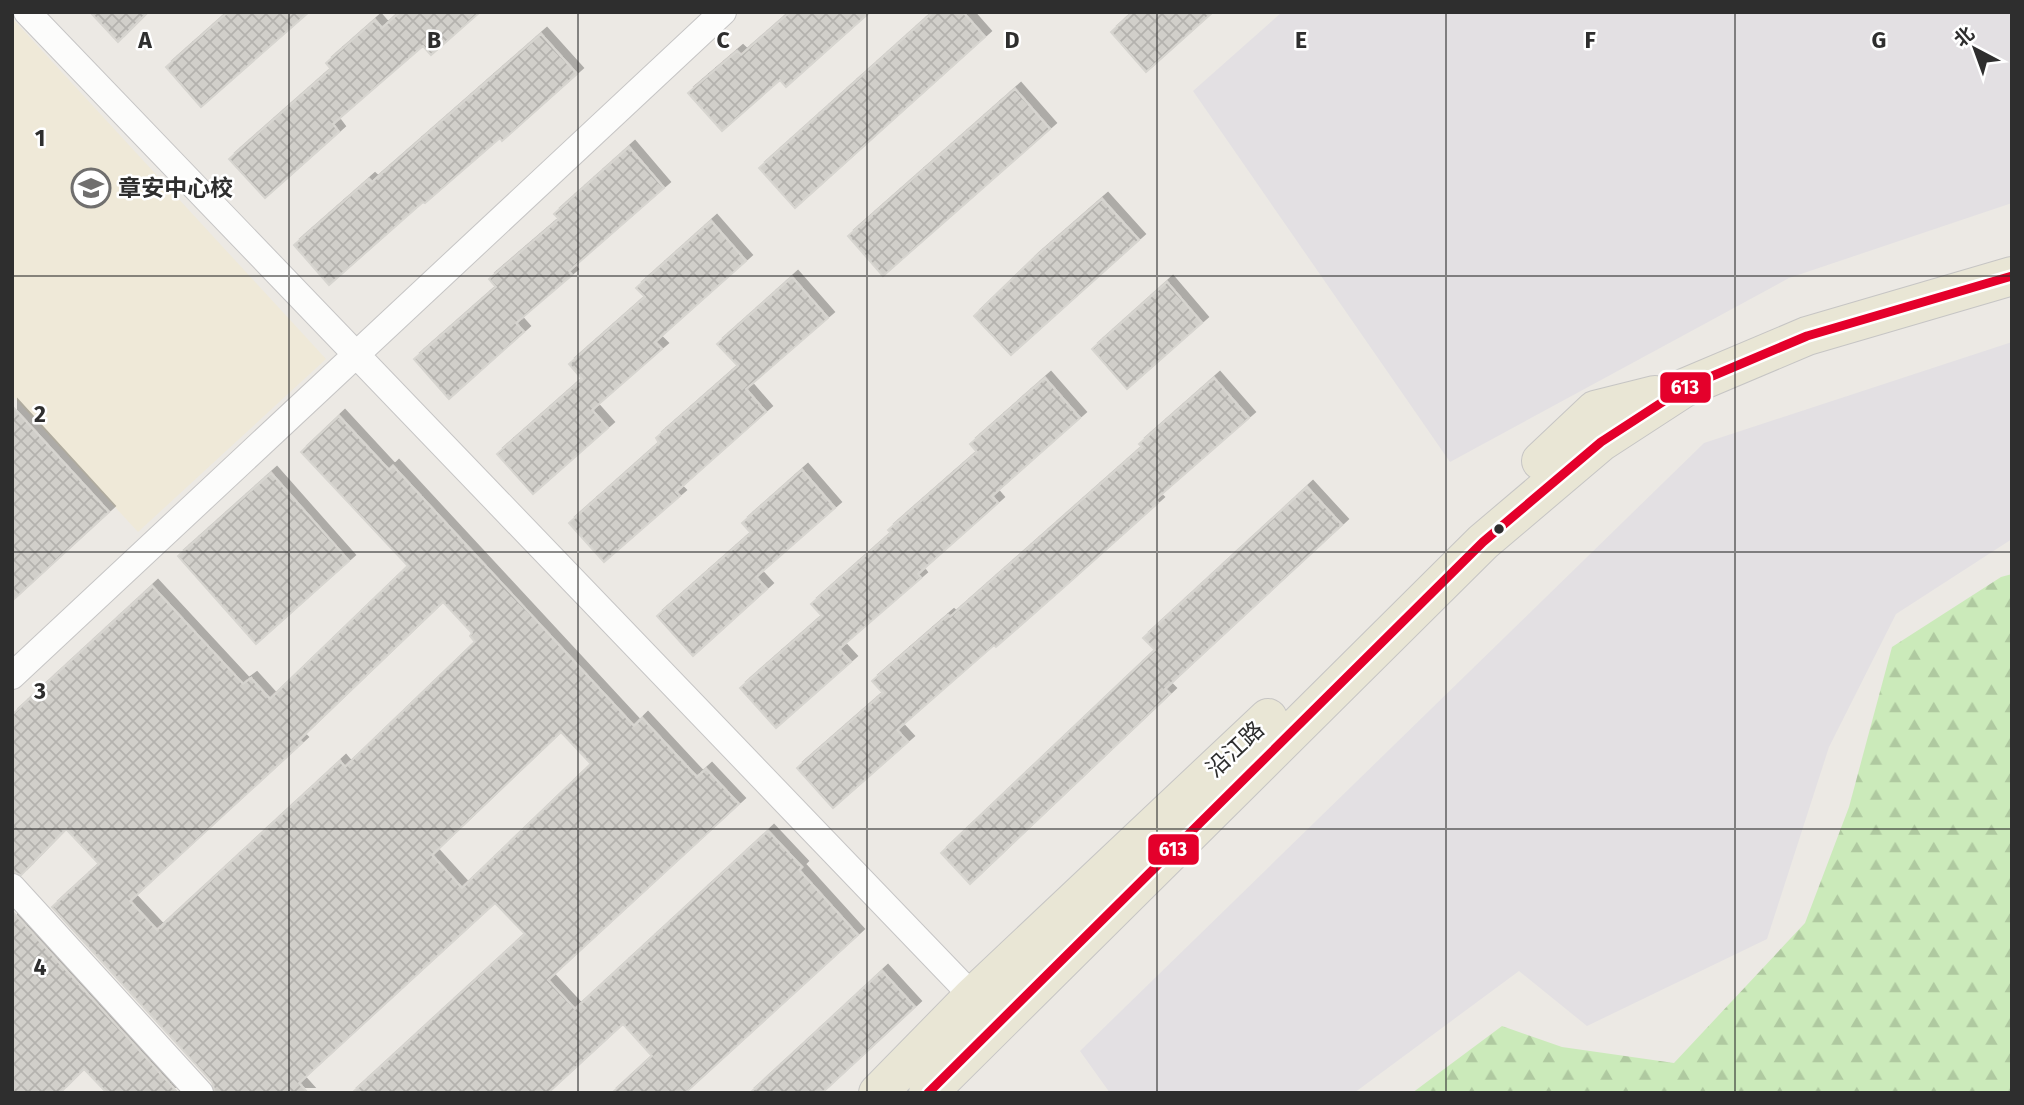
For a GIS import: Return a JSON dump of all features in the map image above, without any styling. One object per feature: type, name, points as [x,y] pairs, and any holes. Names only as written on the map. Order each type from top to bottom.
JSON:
[{"type":"main road","name":"沿江路","points":[[878,1093],[985,1009],[1483,542],[1598,426],[1807,336],[2012,276]]},
{"type":"main road","name":"沿江路","points":[[928,1093],[985,1009]]},
{"type":"street","points":[[27,12],[985,1009]]},
{"type":"street","points":[[12,676],[723,12]]},
{"type":"street","points":[[12,887],[200,1093]]},
{"type":"shaded area","points":[[1282,12],[2012,12],[2012,203],[1789,278],[1450,462],[1193,91]]},
{"type":"shaded area","name":"章安中心校","points":[[12,18],[326,359],[138,532],[12,395]]},
{"type":"shaded area","points":[[2012,342],[2012,539],[1896,614],[1829,747],[1767,939],[1587,1026],[1519,971],[1354,1093],[1110,1093],[1080,1051],[1704,443]]},
{"type":"green space","points":[[2012,574],[2012,1093],[1412,1093],[1502,1026],[1562,1047],[1674,1063],[1805,923],[1849,807],[1892,647],[2001,577]]},
{"type":"building","points":[[90,12],[148,12],[118,42]]},
{"type":"building","points":[[228,12],[309,12],[201,107],[166,67]]},
{"type":"building","points":[[400,12],[480,12],[431,55],[423,46],[333,124],[339,132],[265,198],[229,159],[331,69],[326,63],[375,20],[382,28]]},
{"type":"building","points":[[790,12],[870,12],[786,87],[780,80],[722,131],[688,93],[737,51],[741,55]]},
{"type":"building","points":[[933,12],[963,12],[985,37],[795,208],[759,168]]},
{"type":"building","points":[[1133,12],[1213,12],[1146,72],[1111,32]]},
{"type":"building","points":[[541,34],[577,74],[502,141],[500,138],[423,202],[329,285],[294,245],[369,179],[372,182]]},
{"type":"building","points":[[1015,89],[1050,129],[883,276],[848,236]]},
{"type":"building","points":[[629,147],[664,188],[569,271],[572,275],[516,323],[524,332],[449,399],[414,359],[496,287],[489,279],[559,219],[554,214]]},
{"type":"building","points":[[1102,199],[1139,240],[1011,355],[974,316],[1033,259]]},
{"type":"building","points":[[711,221],[746,261],[655,342],[662,349],[592,410],[608,428],[533,494],[497,454],[582,379],[569,364],[645,297],[636,288]]},
{"type":"building","points":[[792,277],[828,318],[746,389],[766,412],[676,492],[680,496],[604,562],[569,523],[659,443],[656,438],[738,366],[717,344]]},
{"type":"building","points":[[1167,282],[1202,323],[1127,389],[1092,349]]},
{"type":"building","points":[[1045,378],[1080,418],[992,496],[998,503],[918,574],[921,578],[839,649],[851,662],[776,728],[740,688],[822,616],[811,604],[891,533],[888,530],[977,452],[970,444]]},
{"type":"building","points":[[1214,378],[1249,418],[1155,500],[1158,503],[1071,581],[897,730],[908,742],[833,808],[797,768],[883,693],[872,681],[948,615],[950,617],[1142,447],[1139,444]]},
{"type":"building","points":[[12,406],[109,512],[12,601]]},
{"type":"building","points":[[339,416],[389,470],[393,466],[634,726],[642,718],[697,777],[706,769],[739,804],[548,980],[575,1009],[768,831],[802,867],[799,870],[858,935],[685,1093],[612,1093],[652,1056],[623,1024],[548,1093],[352,1093],[525,934],[495,903],[299,1083],[308,1093],[215,1093],[212,1082],[52,907],[99,864],[66,829],[21,875],[12,872],[12,715],[152,586],[243,684],[251,678],[270,699],[408,566],[301,452]],"holes":[[[443,602],[472,633],[470,636],[475,642],[345,767],[340,761],[157,930],[130,901],[302,743],[299,740]],[[561,732],[591,764],[462,888],[432,855]]]},
{"type":"building","points":[[802,470],[835,508],[756,577],[767,589],[693,656],[657,616],[751,533],[742,523]]},
{"type":"building","points":[[271,473],[349,561],[256,644],[178,556]]},
{"type":"building","points":[[1307,487],[1342,525],[1165,689],[1170,694],[970,884],[941,853],[1155,650],[1143,638]]},
{"type":"building","points":[[12,911],[178,1093],[107,1093],[84,1069],[60,1093],[12,1093]]},
{"type":"building","points":[[882,971],[915,1007],[822,1093],[750,1093]]},
{"type":"transit line","name":"613","points":[[928,1093],[1483,542],[1601,442],[1684,388],[1807,336],[2012,276]]},
{"type":"place","name":"章安中心校","points":[[91,188]]}]
